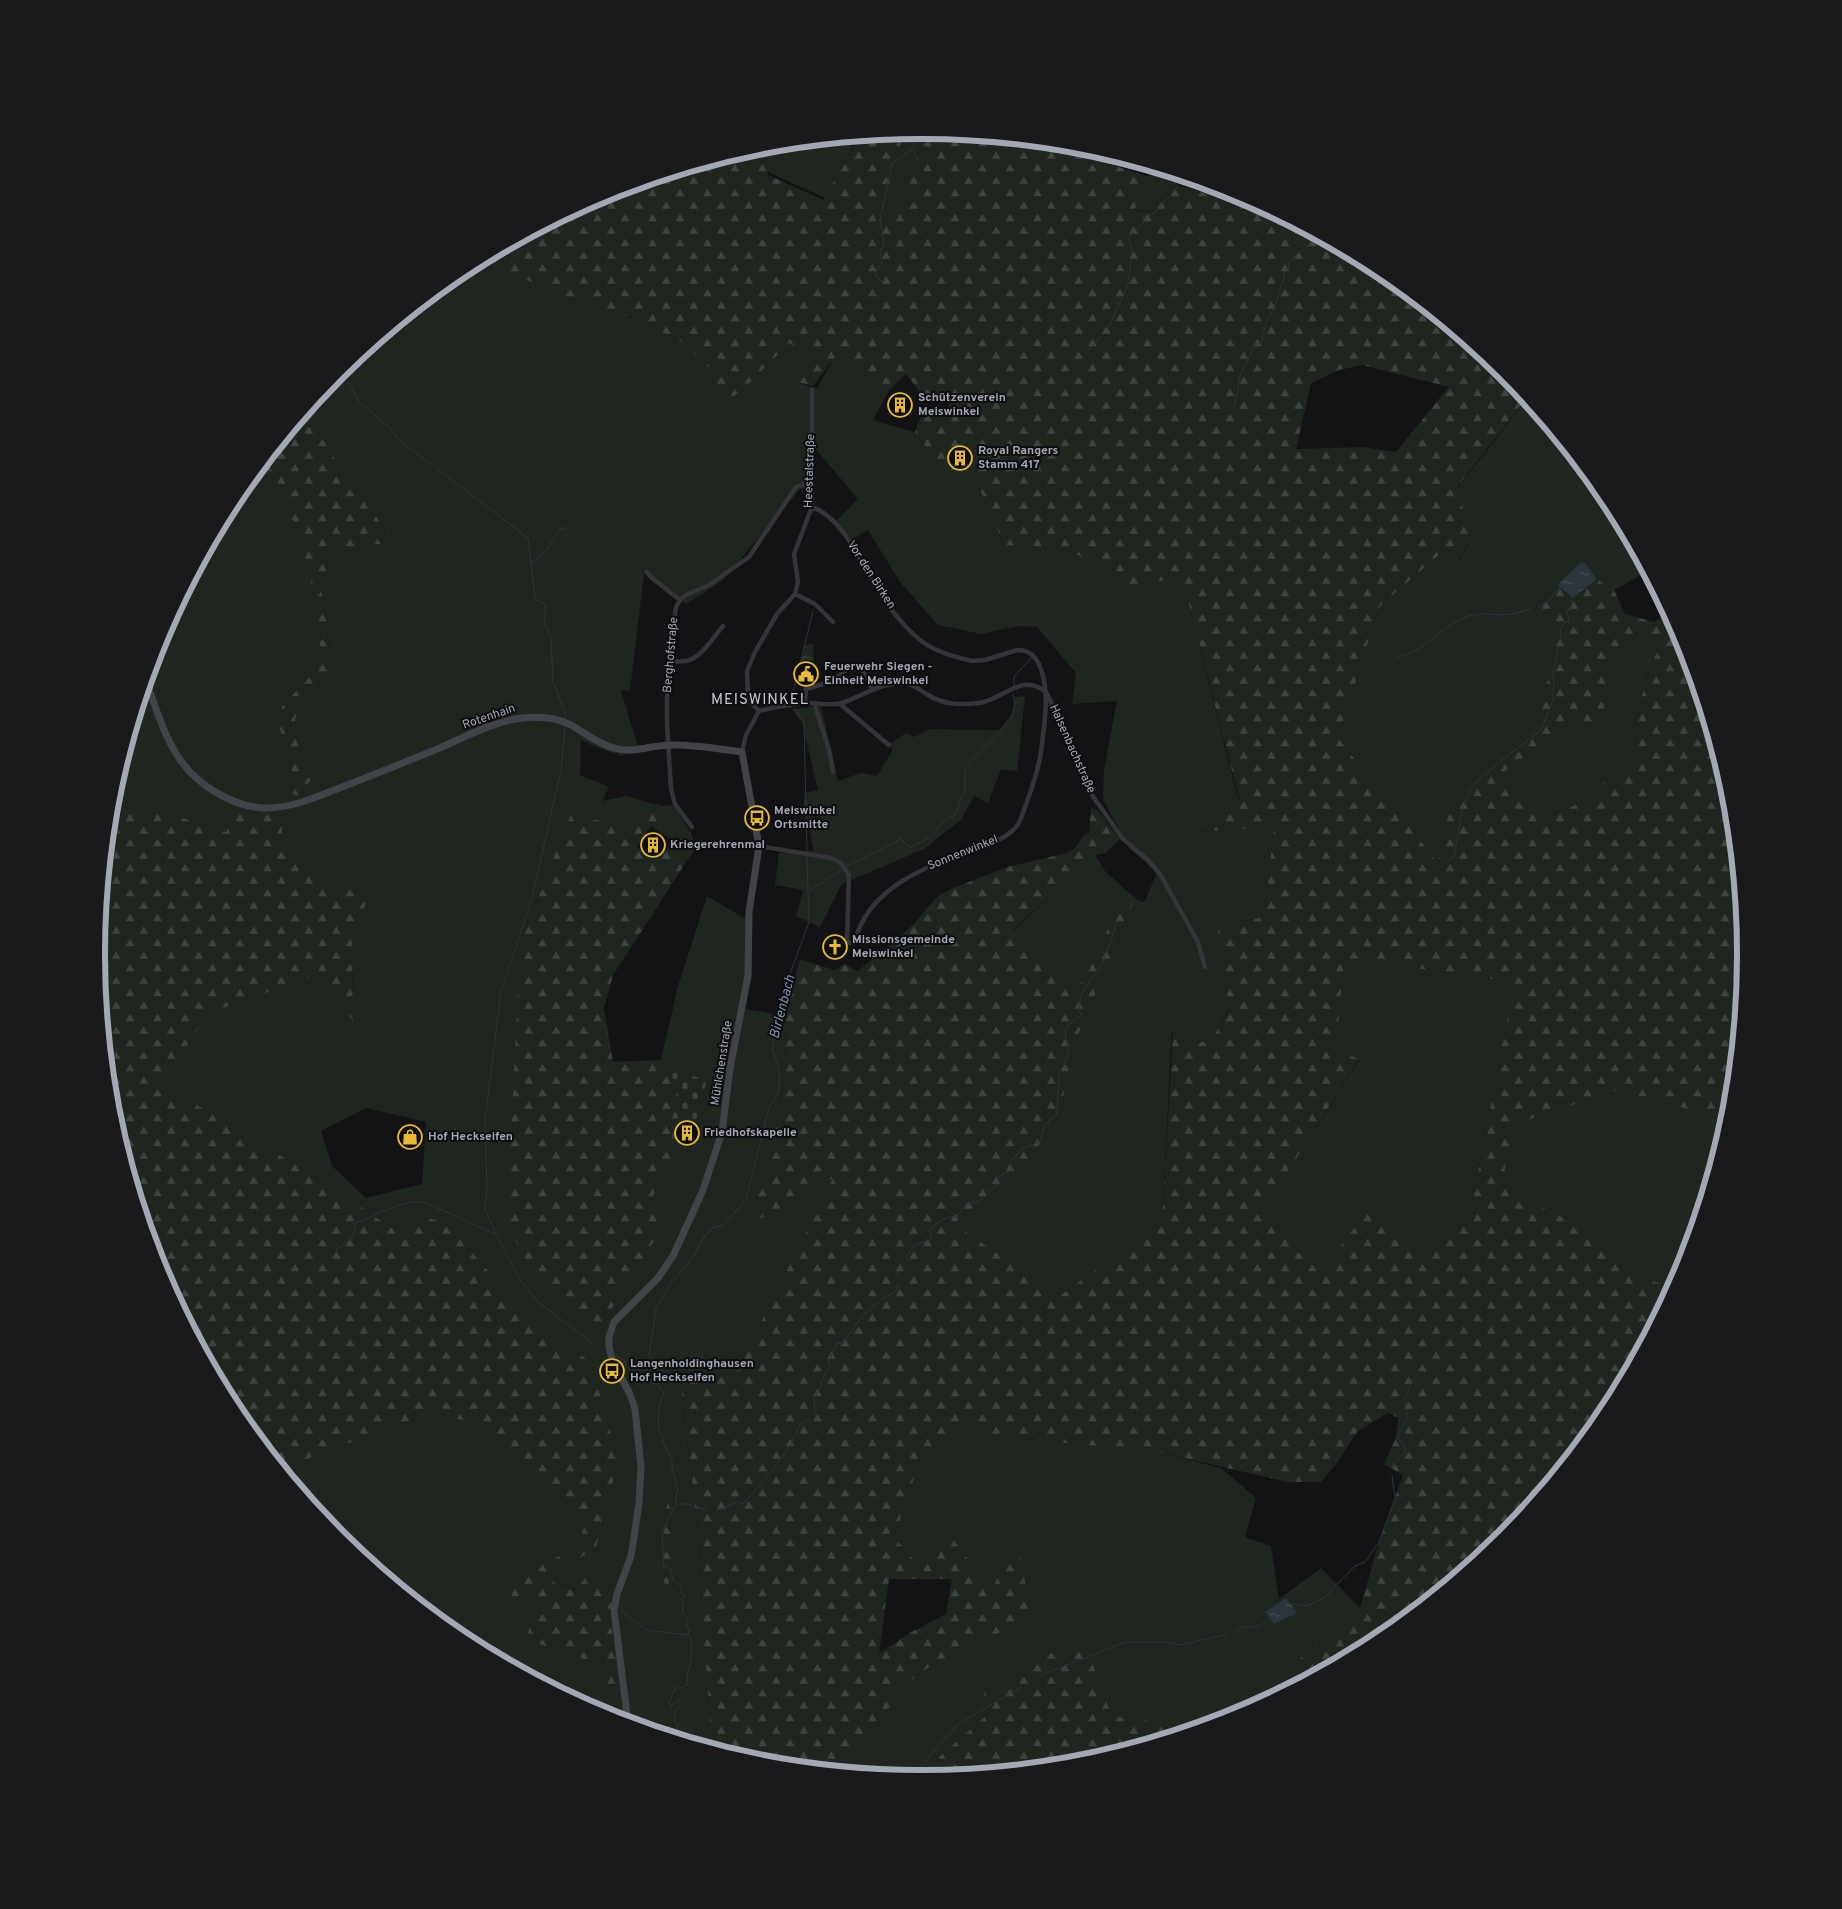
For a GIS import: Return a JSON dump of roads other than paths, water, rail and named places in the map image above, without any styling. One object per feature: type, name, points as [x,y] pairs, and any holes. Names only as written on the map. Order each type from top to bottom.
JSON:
[{"type":"street","name":"Heestalstraße","points":[[795,594],[798,582],[794,554],[812,507],[812,390]]},
{"type":"street","name":"Berghofstraße","points":[[692,827],[675,804],[671,790],[667,697],[676,608],[680,600],[709,585],[749,557],[796,487],[804,484],[812,485]]},
{"type":"street","name":"Vor den Birken","points":[[812,507],[822,511],[836,523],[845,534],[881,595],[904,623],[923,642],[936,649],[979,662],[1023,649],[1037,659],[1044,678],[1046,692]]},
{"type":"street","points":[[647,572],[680,600]]},
{"type":"street","points":[[742,752],[746,735],[759,711],[751,703],[748,693],[750,663],[777,614],[795,594],[814,604],[833,622]]},
{"type":"street","points":[[670,661],[688,661],[693,659],[712,641],[723,626]]},
{"type":"street","points":[[805,704],[806,690],[833,681],[851,665],[855,664],[863,671],[872,689]]},
{"type":"street","name":"Halsenbachstraße","points":[[759,711],[786,705],[840,704],[872,689],[898,684],[909,684],[939,701],[951,704],[984,702],[999,697],[1014,687],[1026,684],[1039,687],[1046,692],[1075,751],[1084,781],[1094,798],[1127,843],[1148,860],[1160,874],[1198,942],[1205,968]]},
{"type":"street","name":"Rotenhain","points":[[149,689],[163,729],[180,760],[199,782],[224,796],[263,808],[278,807],[314,798],[403,764],[494,725],[524,717],[538,717],[562,722],[607,746],[623,750],[669,744],[742,752]]},
{"type":"street","name":"Sonnenwinkel","points":[[759,846],[831,858],[841,863],[849,875],[848,940],[849,943],[855,941],[858,930],[870,909],[883,894],[919,871],[987,845],[1004,837],[1017,826],[1038,773],[1046,692]]},
{"type":"street","points":[[814,703],[834,772]]},
{"type":"street","points":[[840,704],[889,745]]},
{"type":"street","name":"Mühlchenstraße","points":[[627,1715],[614,1610],[617,1594],[632,1556],[640,1486],[640,1454],[635,1409],[630,1394],[613,1363],[609,1347],[611,1330],[614,1322],[658,1278],[673,1256],[703,1190],[718,1146],[726,1110],[730,1068],[747,984],[749,912],[759,846],[742,752]]},
{"type":"water","points":[[1580,563],[1585,563],[1597,579],[1573,598],[1557,585]]},
{"type":"water","points":[[1286,1598],[1297,1613],[1274,1624],[1265,1612]]},
{"type":"waterway","points":[[882,282],[876,276],[878,267],[882,264],[880,252],[884,244],[880,220],[892,163],[913,149],[917,139]]},
{"type":"waterway","points":[[1108,329],[1128,285],[1132,251],[1129,240],[1130,235],[1143,223],[1144,214],[1152,215],[1177,188]]},
{"type":"waterway","points":[[1233,409],[1238,392],[1239,378],[1255,345],[1262,341],[1262,335],[1285,276],[1283,274],[1289,266],[1288,263],[1313,239]]},
{"type":"waterway","points":[[870,296],[875,293]]},
{"type":"waterway","points":[[1085,354],[1101,336]]},
{"type":"waterway","points":[[348,382],[358,401],[389,427],[399,440],[430,464]]},
{"type":"waterway","points":[[436,468],[528,538],[535,599],[544,603],[546,615],[544,622],[551,638],[553,682],[566,715],[565,719]]},
{"type":"waterway","points":[[531,564],[546,551],[561,528],[565,528]]},
{"type":"waterway","points":[[1538,608],[1550,599],[1560,587]]},
{"type":"waterway","points":[[1561,636],[1560,630],[1563,624],[1569,621],[1567,610],[1571,610],[1573,598]]},
{"type":"waterway","points":[[1398,657],[1417,650],[1447,627],[1463,618],[1477,614],[1506,615],[1531,609]]},
{"type":"waterway","name":"Birlenbach","points":[[791,700],[813,611]]},
{"type":"waterway","points":[[1448,861],[1454,856],[1462,811],[1473,785],[1541,730],[1553,700],[1553,672],[1559,646]]},
{"type":"waterway","points":[[1014,686],[1014,677],[1031,658]]},
{"type":"waterway","points":[[968,763],[996,736],[1009,720],[1015,706],[1013,694]]},
{"type":"waterway","name":"Birlenbach","points":[[794,709],[804,722],[807,850]]},
{"type":"waterway","points":[[565,727],[561,770],[532,898],[501,991],[485,1120],[487,1190],[485,1208],[520,1280],[537,1301],[591,1342]]},
{"type":"waterway","points":[[847,866],[901,839],[910,848],[930,837],[948,817],[954,816],[958,809],[960,799],[965,794],[965,770]]},
{"type":"waterway","name":"Birlenbach","points":[[649,1356],[656,1309],[669,1286],[693,1257],[712,1228],[724,1225],[746,1199],[769,1107],[774,1102],[779,1088],[779,1072],[772,1050],[788,979],[809,922],[807,857]]},
{"type":"waterway","points":[[810,890],[841,870]]},
{"type":"waterway","points":[[895,1277],[908,1260],[907,1256],[914,1245],[931,1240],[930,1229],[943,1219],[957,1216],[967,1203],[979,1202],[999,1183],[997,1178],[1011,1170],[1010,1163],[1021,1149],[1040,1142],[1044,1126],[1057,1114],[1059,1076],[1069,1052],[1065,1032],[1069,1024],[1081,1016],[1080,1000],[1105,958],[1117,921]]},
{"type":"waterway","points":[[337,1249],[351,1239],[356,1229],[353,1224],[397,1206],[415,1202],[424,1202],[495,1234]]},
{"type":"waterway","points":[[815,1415],[814,1397],[821,1389],[822,1379],[831,1365],[828,1362],[837,1343],[843,1344],[866,1313],[897,1290],[898,1283]]},
{"type":"waterway","points":[[616,1356],[624,1360],[636,1375],[646,1380]]},
{"type":"waterway","name":"Birlenbach","points":[[648,1362],[646,1380],[659,1385],[664,1393],[659,1407],[659,1428],[660,1433],[662,1433],[663,1442],[672,1460],[672,1468],[678,1490],[676,1493],[676,1504],[662,1531],[664,1566],[671,1569],[673,1581],[681,1586],[682,1594],[686,1597],[681,1599],[684,1614],[688,1619],[686,1624],[689,1630],[688,1635],[692,1641],[692,1653],[687,1677],[688,1684],[681,1688],[675,1688],[669,1702],[672,1707],[678,1699],[681,1704],[676,1710],[674,1720],[679,1725],[675,1730],[676,1732]]},
{"type":"waterway","points":[[1392,1469],[1393,1464],[1405,1453],[1405,1447],[1398,1438],[1408,1416],[1405,1405],[1406,1395],[1416,1375]]},
{"type":"waterway","points":[[717,1510],[738,1502],[743,1504],[782,1457],[800,1425],[809,1420]]},
{"type":"waterway","points":[[1291,1604],[1307,1606],[1326,1597],[1355,1566],[1365,1562],[1379,1542],[1395,1498],[1392,1476]]},
{"type":"waterway","points":[[676,1504],[686,1504],[707,1510]]},
{"type":"waterway","points":[[617,1606],[646,1630],[688,1635]]},
{"type":"waterway","points":[[1234,1632],[1243,1627],[1257,1627],[1269,1619]]},
{"type":"waterway","points":[[1042,1675],[1125,1642],[1164,1642],[1181,1645],[1227,1634]]},
{"type":"waterway","points":[[918,1770],[957,1725],[1021,1687]]},
{"type":"place","name":"Schützenverein Meiswinkel","points":[[900,405]]},
{"type":"place","name":"Royal Rangers Stamm 417","points":[[960,458]]},
{"type":"place","name":"Feuerwehr Siegen - Einheit Meiswinkel","points":[[806,674]]},
{"type":"place","name":"Meiswinkel Ortsmitte","points":[[757,818]]},
{"type":"place","name":"Kriegerehrenmal","points":[[653,845]]},
{"type":"place","name":"Missionsgemeinde Meiswinkel","points":[[835,947]]},
{"type":"place","name":"Friedhofskapelle","points":[[687,1133]]},
{"type":"place","name":"Hof Heckseifen","points":[[410,1137]]},
{"type":"place","name":"Langenholdinghausen Hof Heckseifen","points":[[612,1371]]},
{"type":"district","name":"MEISWINKEL","points":[[760,700]]}]
